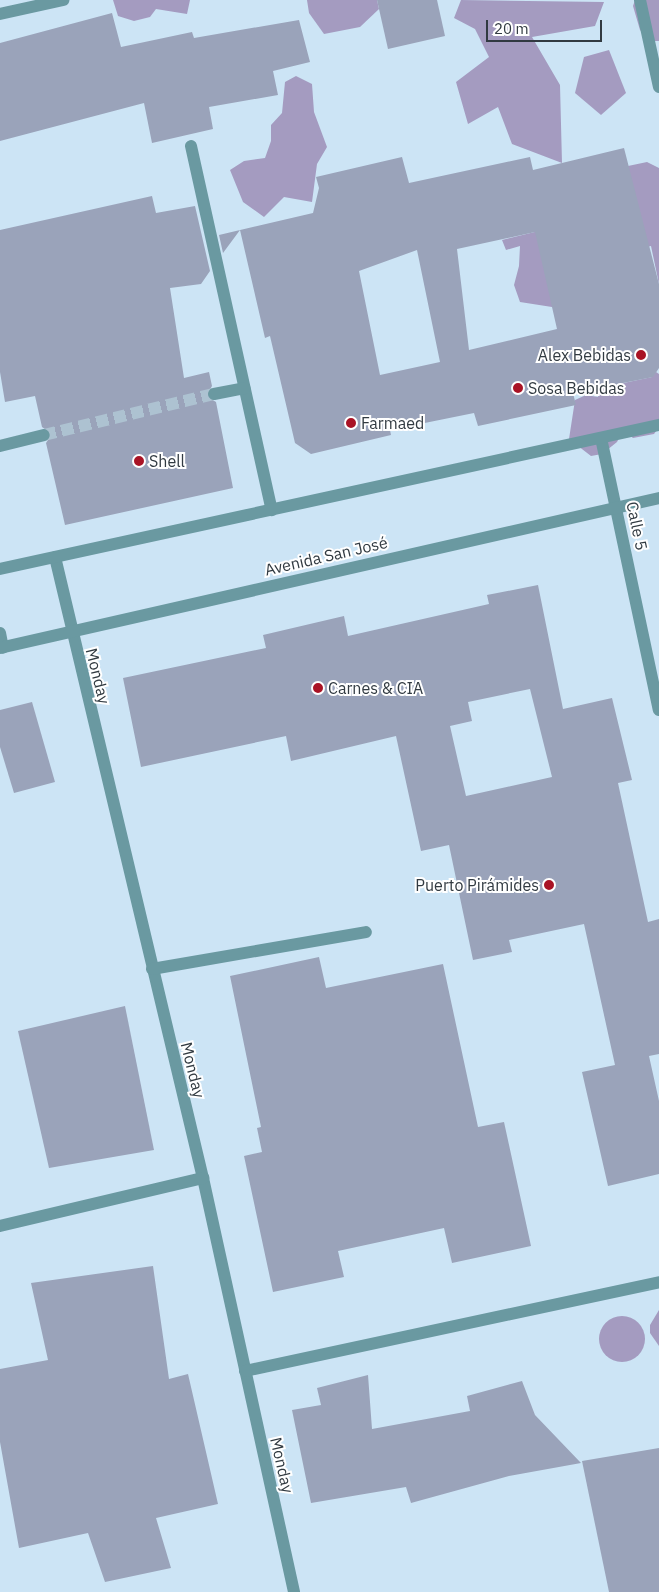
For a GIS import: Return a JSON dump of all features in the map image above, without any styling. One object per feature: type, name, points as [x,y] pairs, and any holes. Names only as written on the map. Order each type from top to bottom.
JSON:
[{"type":"street","points":[[0,14],[63,0]]},
{"type":"street","points":[[640,0],[659,87]]},
{"type":"street","points":[[191,146],[272,510]]},
{"type":"street","points":[[214,394],[244,388]]},
{"type":"street","points":[[0,570],[659,425]]},
{"type":"street","points":[[0,446],[44,434]]},
{"type":"street","name":"Calle 5","points":[[601,438],[659,710]]},
{"type":"street","name":"Avenida San José","points":[[2,648],[70,630],[659,498]]},
{"type":"street","name":"Monday","points":[[55,557],[70,630],[203,1178],[294,1592]]},
{"type":"street","points":[[0,633],[2,648]]},
{"type":"street","points":[[152,968],[366,932]]},
{"type":"street","points":[[0,1226],[203,1178]]},
{"type":"street","points":[[244,1371],[659,1282]]},
{"type":"shaded area","points":[[113,0],[190,0],[187,14],[156,9],[150,17],[134,21],[118,16]]},
{"type":"shaded area","points":[[307,0],[377,0],[379,9],[360,27],[324,34],[309,13]]},
{"type":"shaded area","points":[[461,0],[604,2],[595,26],[532,37],[560,85],[562,163],[512,144],[498,107],[468,124],[456,82],[489,57],[475,29],[454,18]]},
{"type":"shaded area","points":[[635,0],[659,0],[659,41],[652,41],[640,30],[633,6]]},
{"type":"shaded area","points":[[609,50],[626,93],[601,115],[575,93],[584,57]]},
{"type":"shaded area","points":[[296,76],[312,84],[314,112],[327,147],[317,164],[312,202],[284,197],[264,217],[243,202],[230,170],[244,161],[265,158],[271,141],[271,125],[282,113],[285,82]]},
{"type":"shaded area","points":[[647,162],[659,168],[659,284],[651,246],[622,252],[628,166]]},
{"type":"shaded area","points":[[551,228],[552,307],[520,302],[514,285],[519,266],[520,246],[506,250],[502,240]]},
{"type":"shaded area","points":[[656,372],[659,374],[659,427],[654,434],[633,438],[623,430],[617,442],[602,454],[591,456],[569,439],[575,400],[586,395],[598,397],[600,388],[652,377]]},
{"type":"shaded area","points":[[659,1310],[659,1346],[650,1333],[650,1325]]},
{"type":"shaded area","points":[[627,1316],[631,1317],[641,1326],[644,1330],[644,1348],[635,1358],[627,1362],[617,1362],[609,1358],[600,1348],[599,1334],[603,1326],[613,1317]]},
{"type":"building","points":[[377,0],[437,0],[445,36],[388,49]]},
{"type":"building","points":[[112,13],[121,47],[192,32],[194,38],[299,20],[310,62],[273,71],[278,95],[209,107],[213,129],[152,143],[144,103],[0,141],[0,43]]},
{"type":"building","points":[[624,148],[659,284],[659,368],[653,377],[573,393],[576,405],[478,426],[474,413],[390,430],[391,435],[311,454],[295,443],[270,336],[265,338],[240,230],[313,213],[319,188],[316,177],[402,157],[409,183],[530,157],[533,170]],"holes":[[[535,232],[557,329],[469,350],[457,249]],[[417,250],[440,362],[380,375],[359,271]]]},
{"type":"building","points":[[152,196],[156,213],[195,206],[210,271],[201,284],[170,288],[184,378],[209,372],[212,386],[206,396],[216,402],[233,488],[65,525],[46,443],[52,434],[42,427],[35,396],[5,402],[0,372],[0,230]]},
{"type":"building","points":[[240,230],[223,253],[219,235]]},
{"type":"building","points":[[538,585],[563,709],[612,698],[632,780],[618,783],[648,922],[659,919],[659,1054],[649,1056],[659,1101],[659,1174],[608,1186],[582,1072],[615,1065],[584,924],[509,940],[512,952],[473,960],[449,845],[421,851],[396,736],[291,761],[286,736],[141,767],[123,678],[266,648],[263,635],[344,616],[348,636],[489,604],[487,595]],"holes":[[[530,689],[552,777],[466,796],[450,726],[472,721],[468,702]]]},
{"type":"building","points":[[32,702],[55,782],[14,793],[0,747],[0,710]]},
{"type":"building","points":[[319,957],[326,988],[443,964],[478,1127],[504,1122],[531,1246],[452,1263],[444,1228],[338,1251],[344,1277],[273,1292],[244,1156],[262,1152],[257,1128],[261,1127],[230,976]]},
{"type":"building","points":[[125,1006],[154,1150],[49,1168],[18,1031]]},
{"type":"building","points":[[153,1266],[169,1379],[188,1374],[218,1504],[156,1518],[171,1568],[105,1582],[88,1533],[19,1548],[0,1442],[0,1369],[48,1360],[31,1283]]},
{"type":"building","points":[[368,1375],[372,1429],[470,1411],[467,1396],[522,1381],[535,1415],[581,1463],[509,1476],[411,1503],[406,1487],[311,1503],[292,1410],[321,1405],[317,1388]]},
{"type":"building","points":[[659,1448],[659,1592],[609,1592],[582,1461]]},
{"type":"tunnel","points":[[44,435],[214,394]]},
{"type":"place","name":"Alex Bebidas","points":[[641,355]]},
{"type":"place","name":"Sosa Bebidas","points":[[518,388]]},
{"type":"place","name":"Farmaed","points":[[351,423]]},
{"type":"place","name":"Shell","points":[[139,461]]},
{"type":"place","name":"Carnes & CIA","points":[[318,688]]},
{"type":"place","name":"Puerto Pirámides","points":[[549,885]]}]
